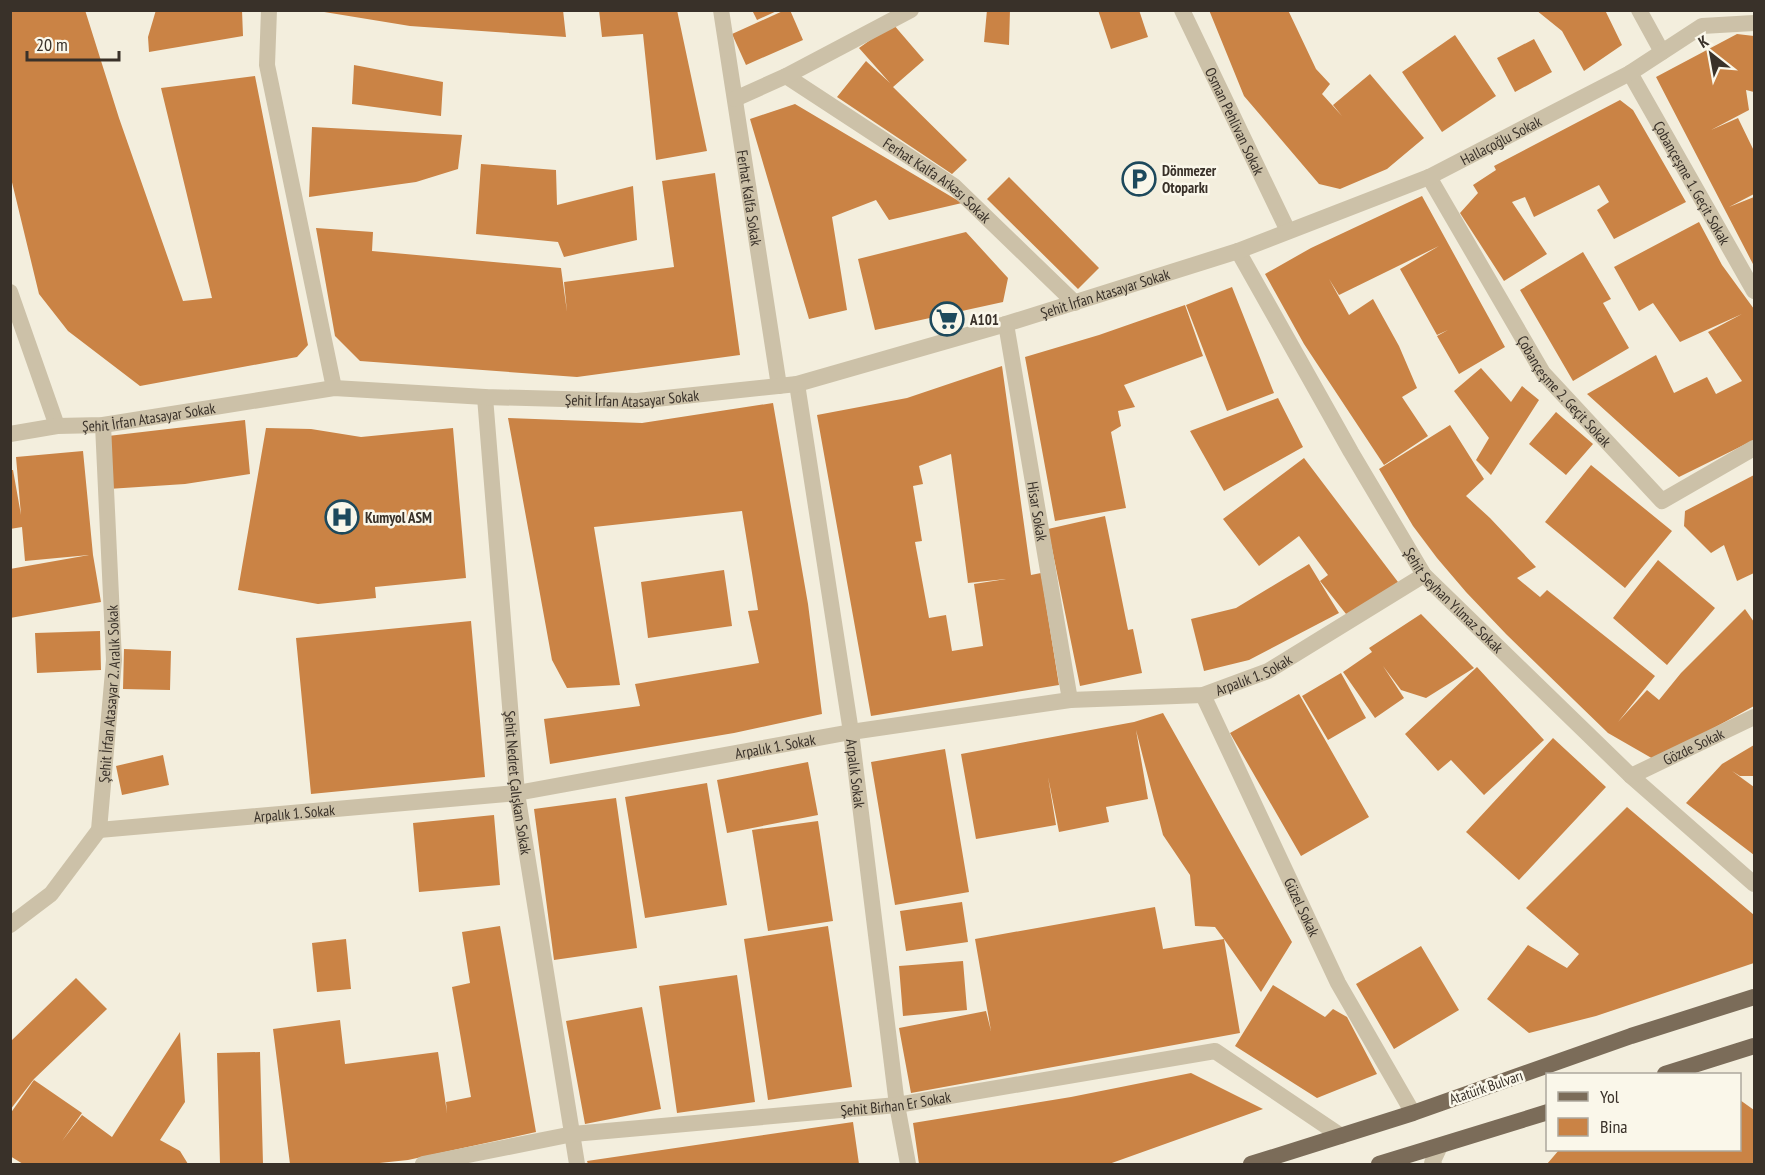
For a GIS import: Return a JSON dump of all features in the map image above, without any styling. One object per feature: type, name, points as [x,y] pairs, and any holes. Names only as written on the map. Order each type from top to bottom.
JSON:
[{"type":"main road","name":"Atatürk Bulvarı","points":[[1251,1164],[1413,1113],[1631,1036],[1755,997]]},
{"type":"main road","points":[[1668,1073],[1755,1046]]},
{"type":"main road","points":[[1379,1164],[1546,1113]]},
{"type":"street","points":[[269,10],[267,65],[334,388]]},
{"type":"street","name":"Ferhat Kalfa Sokak","points":[[721,10],[779,386]]},
{"type":"street","points":[[735,99],[911,10]]},
{"type":"street","name":"Osman Pehlivan Sokak","points":[[1182,10],[1288,231]]},
{"type":"street","points":[[1639,10],[1662,52]]},
{"type":"street","name":"Hallaçoğlu Sokak","points":[[1238,251],[1429,177],[1630,73],[1702,26],[1755,23]]},
{"type":"street","name":"Çobançeşme 1. Geçit Sokak","points":[[1630,73],[1755,291]]},
{"type":"street","name":"Ferhat Kalfa Arkası Sokak","points":[[786,75],[954,186],[1075,303]]},
{"type":"street","name":"Çobançeşme 2. Geçit Sokak","points":[[1429,177],[1543,373],[1662,501],[1755,448]]},
{"type":"street","name":"Şehit İrfan Atasayar Sokak","points":[[10,434],[57,426],[103,425],[334,388],[485,397],[637,400],[797,384],[1006,324],[1238,251]]},
{"type":"street","name":"Şehit Seyhan Yılmaz Sokak","points":[[1238,251],[1351,452],[1424,575],[1631,776],[1755,884]]},
{"type":"street","points":[[10,292],[57,426]]},
{"type":"street","name":"Hisar Sokak","points":[[1006,324],[1070,700]]},
{"type":"street","name":"Arpalık Sokak","points":[[797,384],[851,732],[897,1106],[908,1164]]},
{"type":"street","name":"Şehit Nedret Çalışkan Sokak","points":[[485,397],[517,793],[577,1164]]},
{"type":"street","name":"Şehit İrfan Atasayar 2. Aralık Sokak","points":[[99,830],[114,660],[103,425]]},
{"type":"street","name":"Arpalık 1. Sokak","points":[[99,830],[517,793],[851,732],[1070,700],[1203,695],[1268,671],[1424,575]]},
{"type":"street","name":"Güzel Sokak","points":[[1203,695],[1338,983],[1413,1113]]},
{"type":"street","name":"Gözde Sokak","points":[[1631,776],[1755,717]]},
{"type":"street","points":[[10,925],[51,894],[99,830]]},
{"type":"street","name":"Şehit Birhan Er Sokak","points":[[423,1164],[573,1134],[897,1106],[1215,1051],[1341,1136]]},
{"type":"street","points":[[1432,1164],[1440,1146]]},
{"type":"building","points":[[10,10],[85,10],[119,118],[183,301],[212,298],[161,88],[255,76],[308,345],[297,357],[140,386],[68,331],[39,294],[10,174]]},
{"type":"building","points":[[156,10],[242,10],[243,36],[149,52],[148,37]]},
{"type":"building","points":[[312,10],[563,10],[566,37],[410,26]]},
{"type":"building","points":[[599,10],[677,10],[707,151],[656,160],[643,34],[602,37]]},
{"type":"building","points":[[752,10],[779,10],[757,20]]},
{"type":"building","points":[[785,10],[790,10],[803,40],[746,65],[732,34]]},
{"type":"building","points":[[987,10],[1010,10],[1009,45],[984,42]]},
{"type":"building","points":[[1098,10],[1139,10],[1148,37],[1111,49]]},
{"type":"building","points":[[1209,10],[1288,10],[1316,69],[1330,84],[1322,94],[1342,116],[1333,105],[1370,74],[1424,138],[1387,169],[1340,189],[1319,184],[1244,96]]},
{"type":"building","points":[[1536,10],[1605,10],[1622,45],[1584,71],[1562,31]]},
{"type":"building","points":[[893,24],[924,60],[893,87],[967,160],[952,174],[837,97],[866,61],[890,83],[859,48]]},
{"type":"building","points":[[1737,34],[1754,36],[1754,92],[1746,90],[1749,110],[1711,130],[1738,118],[1754,151],[1754,194],[1729,207],[1754,197],[1754,266],[1656,77]]},
{"type":"building","points":[[1455,35],[1496,96],[1442,132],[1402,72]]},
{"type":"building","points":[[1534,39],[1552,72],[1515,92],[1497,58]]},
{"type":"building","points":[[354,65],[443,82],[441,116],[352,104]]},
{"type":"building","points":[[1620,100],[1633,110],[1686,202],[1614,239],[1597,210],[1609,202],[1599,185],[1534,217],[1525,197],[1512,202],[1547,254],[1504,281],[1460,213],[1478,193],[1473,185],[1496,170],[1494,166]]},
{"type":"building","points":[[795,104],[962,203],[889,220],[876,200],[832,217],[847,310],[809,319],[750,119]]},
{"type":"building","points":[[312,127],[462,135],[458,169],[416,182],[309,197]]},
{"type":"building","points":[[481,164],[556,170],[557,205],[633,186],[637,240],[564,257],[558,242],[476,234]]},
{"type":"building","points":[[715,173],[740,355],[577,377],[360,361],[335,336],[316,228],[373,232],[372,251],[561,268],[567,312],[564,282],[674,267],[662,181]]},
{"type":"building","points":[[1009,177],[1099,268],[1078,289],[987,199]]},
{"type":"building","points":[[1422,196],[1505,347],[1459,374],[1437,336],[1448,330],[1437,335],[1400,269],[1439,246],[1339,295],[1329,279],[1349,315],[1373,299],[1399,346],[1417,388],[1402,397],[1428,436],[1384,465],[1304,344],[1265,274],[1311,248]]},
{"type":"building","points":[[1699,222],[1722,265],[1754,309],[1754,440],[1679,477],[1587,394],[1656,355],[1674,393],[1707,377],[1716,394],[1742,381],[1708,332],[1742,314],[1680,342],[1653,303],[1639,311],[1614,267]]},
{"type":"building","points":[[966,232],[1008,278],[1003,302],[875,330],[858,259]]},
{"type":"building","points":[[1583,252],[1611,299],[1603,303],[1629,348],[1573,381],[1520,290]]},
{"type":"building","points":[[1232,287],[1274,393],[1227,411],[1186,305]]},
{"type":"building","points":[[1185,305],[1203,356],[1124,385],[1135,407],[1118,411],[1121,426],[1111,432],[1126,508],[1055,521],[1025,357],[1099,335]]},
{"type":"building","points":[[1002,366],[1031,575],[1041,573],[1059,685],[871,716],[817,415],[907,398]],"holes":[[[951,454],[968,583],[1006,579],[974,584],[983,646],[952,651],[946,615],[929,618],[915,542],[922,541],[913,486],[923,484],[919,466]]]},
{"type":"building","points":[[1481,368],[1511,402],[1522,386],[1539,400],[1491,475],[1476,460],[1489,438],[1454,391]]},
{"type":"building","points":[[1278,398],[1303,447],[1224,491],[1190,431]]},
{"type":"building","points":[[773,403],[808,604],[822,714],[734,733],[550,764],[544,719],[640,706],[635,684],[759,663],[748,611],[758,610],[742,511],[594,527],[620,685],[567,688],[552,660],[508,418],[642,423]]},
{"type":"building","points":[[1556,412],[1593,444],[1566,475],[1529,444]]},
{"type":"building","points":[[245,420],[250,474],[185,484],[108,489],[108,436]]},
{"type":"building","points":[[1450,425],[1484,479],[1466,496],[1536,567],[1517,578],[1540,597],[1547,590],[1655,676],[1618,722],[1647,690],[1659,700],[1681,673],[1745,609],[1754,622],[1754,706],[1655,760],[1608,733],[1466,592],[1413,526],[1379,469]]},
{"type":"building","points":[[266,428],[311,429],[361,437],[453,428],[466,578],[375,587],[376,598],[318,604],[238,590]]},
{"type":"building","points":[[83,451],[93,555],[101,602],[10,618],[10,569],[89,555],[25,561],[22,527],[10,529],[10,470],[13,470],[21,515],[16,457]]},
{"type":"building","points":[[1304,458],[1398,582],[1350,619],[1320,581],[1328,575],[1299,536],[1259,566],[1223,519]]},
{"type":"building","points":[[1591,465],[1672,531],[1625,588],[1545,522]]},
{"type":"building","points":[[1754,475],[1754,573],[1737,581],[1724,545],[1711,553],[1684,526],[1685,511]]},
{"type":"building","points":[[1105,516],[1128,630],[1133,629],[1142,673],[1080,686],[1048,529]]},
{"type":"building","points":[[1658,560],[1715,608],[1667,665],[1613,618]]},
{"type":"building","points":[[1309,564],[1339,613],[1249,660],[1204,671],[1191,619],[1236,608]]},
{"type":"building","points":[[724,570],[732,626],[648,638],[641,582]]},
{"type":"building","points":[[1421,614],[1474,668],[1426,698],[1401,690],[1383,666],[1404,698],[1375,718],[1343,672],[1372,652],[1369,648]]},
{"type":"building","points":[[471,621],[485,777],[311,794],[296,638]]},
{"type":"building","points":[[100,631],[101,670],[37,673],[35,633]]},
{"type":"building","points":[[124,649],[171,651],[170,690],[123,689]]},
{"type":"building","points":[[1477,667],[1544,740],[1484,795],[1451,760],[1438,771],[1405,734]]},
{"type":"building","points":[[1341,673],[1366,718],[1328,740],[1302,696]]},
{"type":"building","points":[[1299,694],[1369,817],[1301,856],[1230,733]]},
{"type":"building","points":[[1163,713],[1292,942],[1261,992],[1215,927],[1195,926],[1190,875],[1163,835],[1136,730],[1148,799],[1106,807],[1109,822],[1059,832],[1048,777],[1056,825],[976,839],[961,754],[1134,722]]},
{"type":"building","points":[[1553,738],[1606,787],[1519,880],[1466,832]]},
{"type":"building","points":[[1754,745],[1754,776],[1740,776],[1732,771],[1754,787],[1754,855],[1686,803],[1722,764]]},
{"type":"building","points":[[945,749],[969,892],[895,905],[871,762]]},
{"type":"building","points":[[163,755],[169,785],[122,795],[116,766]]},
{"type":"building","points":[[808,762],[818,815],[727,833],[717,780]]},
{"type":"building","points":[[707,783],[727,905],[645,918],[625,797]]},
{"type":"building","points":[[616,798],[637,948],[554,960],[534,809]]},
{"type":"building","points":[[1627,807],[1754,915],[1754,963],[1596,1016],[1529,1033],[1487,999],[1528,945],[1567,968],[1579,954],[1526,908]]},
{"type":"building","points":[[494,815],[500,885],[419,892],[413,823]]},
{"type":"building","points":[[818,821],[833,921],[768,931],[752,830]]},
{"type":"building","points":[[962,902],[968,942],[906,951],[900,911]]},
{"type":"building","points":[[1155,907],[1163,949],[1224,939],[1240,1033],[911,1093],[899,1028],[986,1011],[991,1031],[975,939]]},
{"type":"building","points":[[500,926],[536,1132],[408,1160],[370,1164],[290,1164],[273,1029],[340,1020],[345,1064],[438,1052],[447,1113],[446,1102],[471,1097],[452,987],[470,983],[462,932]]},
{"type":"building","points":[[828,926],[852,1087],[768,1100],[744,939]]},
{"type":"building","points":[[346,939],[351,989],[317,992],[312,943]]},
{"type":"building","points":[[1421,946],[1459,1010],[1394,1049],[1356,984]]},
{"type":"building","points":[[963,961],[967,1010],[903,1016],[899,966]]},
{"type":"building","points":[[737,975],[755,1102],[677,1113],[659,986]]},
{"type":"building","points":[[76,978],[107,1009],[34,1079],[10,1110],[10,1042]]},
{"type":"building","points":[[1273,985],[1325,1017],[1333,1009],[1347,1017],[1377,1074],[1317,1098],[1235,1046]]},
{"type":"building","points":[[642,1007],[661,1109],[585,1124],[566,1021]]},
{"type":"building","points":[[180,1032],[185,1102],[160,1140],[180,1151],[188,1164],[23,1164],[10,1156],[10,1114],[34,1080],[82,1113],[62,1141],[82,1115],[112,1137]]},
{"type":"building","points":[[260,1052],[263,1164],[220,1164],[217,1053]]},
{"type":"building","points":[[1191,1073],[1263,1109],[1109,1164],[919,1164],[913,1123],[1071,1097]]},
{"type":"building","points":[[1741,1101],[1754,1110],[1754,1164],[1547,1164],[1558,1151],[1741,1151]]},
{"type":"building","points":[[853,1122],[859,1164],[588,1164],[587,1161]]},
{"type":"place","name":"Dönmezer Otoparkı","points":[[1139,179]]},
{"type":"place","name":"A101","points":[[947,319]]},
{"type":"place","name":"Kumyol ASM","points":[[342,517]]}]
